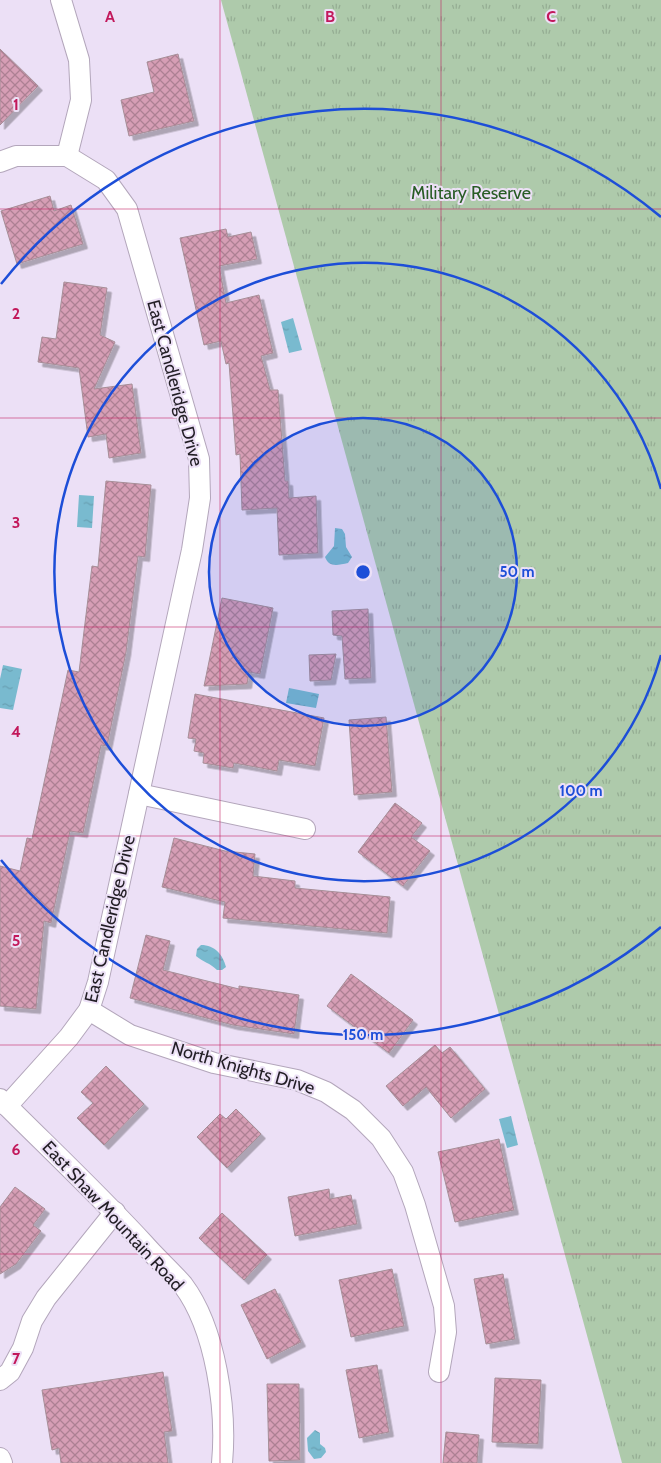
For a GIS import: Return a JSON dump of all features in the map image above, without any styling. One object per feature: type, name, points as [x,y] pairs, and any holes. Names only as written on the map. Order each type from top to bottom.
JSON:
[{"type":"street","points":[[0,162],[16,156],[67,156],[81,100],[79,60],[61,0]]},
{"type":"street","name":"East Candleridge Drive","points":[[4,1102],[69,1037],[89,1010],[98,982],[192,550],[200,498],[199,459],[127,209],[106,180],[67,156]]},
{"type":"street","points":[[139,794],[305,829]]},
{"type":"street","name":"North Knights Drive","points":[[89,1010],[130,1035],[214,1064],[297,1080],[326,1092],[353,1110],[381,1138],[403,1172],[416,1205],[444,1306],[446,1332],[439,1372]]},
{"type":"street","name":"East Shaw Mountain Road","points":[[4,1102],[115,1212],[183,1286],[205,1328],[219,1377],[224,1446],[222,1463]]},
{"type":"street","points":[[0,1380],[10,1372],[23,1348],[32,1321],[46,1298],[115,1212]]},
{"type":"street","points":[[0,1458],[2,1463]]},
{"type":"green space","name":"Military Reserve","points":[[221,0],[661,0],[661,1463],[622,1463]]},
{"type":"water","points":[[293,318],[302,350],[289,353],[281,322]]},
{"type":"water","points":[[79,495],[94,496],[92,528],[77,527]]},
{"type":"water","points":[[335,528],[342,529],[345,534],[346,547],[352,557],[348,563],[331,564],[325,557],[334,546]]},
{"type":"water","points":[[3,665],[22,669],[13,710],[0,708],[0,679]]},
{"type":"water","points":[[289,688],[319,694],[316,708],[286,703]]},
{"type":"water","points":[[201,945],[206,945],[218,952],[223,958],[226,967],[222,970],[217,970],[196,956],[197,949]]},
{"type":"water","points":[[511,1116],[518,1145],[507,1148],[499,1119]]},
{"type":"water","points":[[315,1430],[320,1433],[320,1444],[325,1448],[326,1452],[321,1458],[314,1459],[308,1451],[307,1438]]},
{"type":"building","points":[[0,49],[38,86],[0,125]]},
{"type":"building","points":[[178,54],[194,121],[129,136],[121,100],[154,92],[147,62]]},
{"type":"building","points":[[50,196],[54,211],[71,205],[83,244],[17,264],[1,211]]},
{"type":"building","points":[[226,229],[228,237],[251,232],[257,259],[219,266],[226,303],[259,295],[273,353],[261,356],[270,390],[278,390],[285,481],[288,481],[289,498],[316,496],[318,553],[279,555],[277,508],[242,510],[240,454],[236,455],[229,363],[226,364],[221,341],[204,345],[180,238]]},
{"type":"building","points":[[64,282],[107,288],[100,335],[115,342],[94,389],[132,384],[141,453],[109,458],[106,434],[88,437],[79,368],[38,362],[42,337],[56,339]]},
{"type":"building","points":[[106,481],[151,485],[145,557],[138,556],[126,652],[107,746],[101,745],[83,833],[70,831],[51,923],[44,921],[36,1009],[0,1006],[0,866],[20,871],[27,838],[32,839],[68,670],[79,672],[92,566],[98,567]]},
{"type":"building","points":[[222,598],[273,608],[260,674],[249,672],[247,684],[204,686]]},
{"type":"building","points":[[368,609],[371,678],[345,679],[342,636],[333,635],[332,611]]},
{"type":"building","points":[[336,654],[331,680],[310,681],[309,655]]},
{"type":"building","points":[[195,694],[324,718],[315,766],[279,760],[277,771],[234,763],[233,768],[203,763],[204,753],[194,751],[196,739],[188,738]]},
{"type":"building","points":[[386,717],[392,792],[354,795],[349,720]]},
{"type":"building","points":[[395,803],[422,823],[411,837],[430,851],[403,886],[358,852]]},
{"type":"building","points":[[174,838],[225,851],[255,854],[253,876],[295,881],[295,888],[390,897],[387,933],[223,918],[225,902],[162,887]]},
{"type":"building","points":[[146,935],[170,941],[163,970],[239,989],[239,986],[299,995],[294,1034],[233,1025],[130,998]]},
{"type":"building","points":[[351,974],[413,1020],[389,1053],[327,1006]]},
{"type":"building","points":[[435,1045],[442,1053],[450,1047],[485,1089],[451,1118],[426,1087],[403,1106],[386,1086]]},
{"type":"building","points":[[106,1066],[144,1104],[104,1145],[77,1118],[93,1103],[81,1092]]},
{"type":"building","points":[[236,1109],[261,1134],[227,1168],[197,1137],[220,1114],[226,1119]]},
{"type":"building","points":[[499,1139],[514,1210],[455,1222],[438,1152]]},
{"type":"building","points":[[15,1187],[45,1209],[33,1225],[41,1231],[16,1264],[0,1274],[0,1207]]},
{"type":"building","points":[[329,1189],[330,1199],[351,1195],[357,1224],[295,1236],[288,1197]]},
{"type":"building","points":[[222,1213],[267,1255],[244,1280],[199,1238]]},
{"type":"building","points":[[392,1269],[404,1326],[351,1337],[339,1280]]},
{"type":"building","points":[[503,1274],[515,1339],[486,1344],[474,1279]]},
{"type":"building","points":[[275,1289],[301,1342],[267,1359],[241,1305]]},
{"type":"building","points":[[377,1365],[389,1432],[359,1438],[346,1370]]},
{"type":"building","points":[[163,1372],[172,1431],[164,1432],[168,1463],[61,1463],[59,1448],[52,1450],[42,1390]]},
{"type":"building","points":[[495,1378],[541,1380],[538,1444],[492,1442]]},
{"type":"building","points":[[267,1384],[299,1384],[300,1460],[269,1461]]},
{"type":"building","points":[[446,1432],[479,1435],[477,1463],[443,1463]]}]
